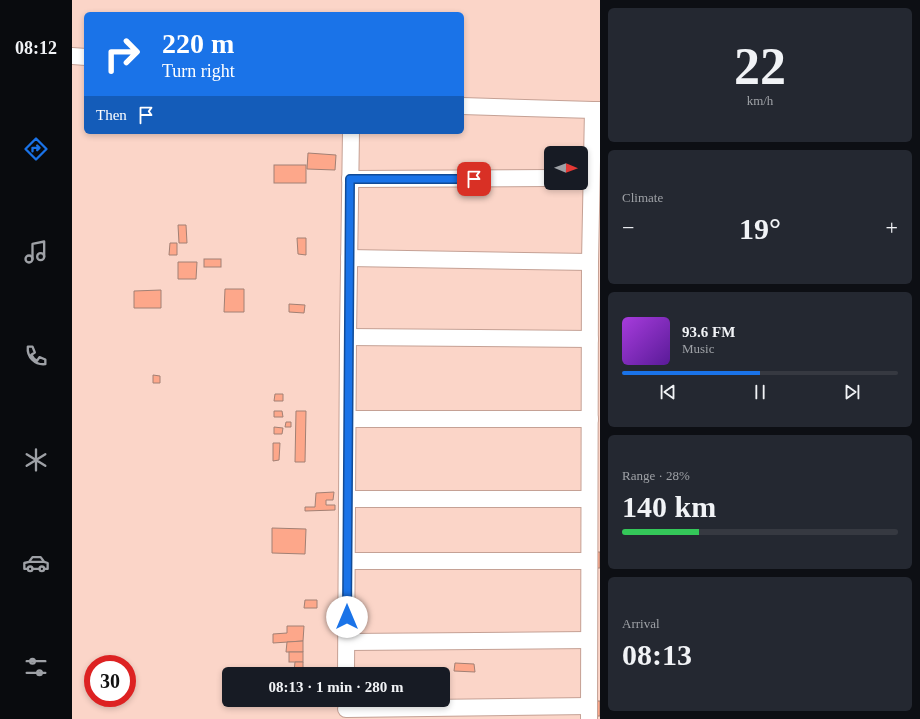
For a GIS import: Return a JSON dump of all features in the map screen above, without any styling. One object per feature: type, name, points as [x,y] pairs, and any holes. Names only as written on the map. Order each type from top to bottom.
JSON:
[{"type":"street","points":[[72,56],[84,57]]},
{"type":"street","points":[[464,106],[597,110],[588,166]]},
{"type":"street","points":[[346,667],[351,134]]},
{"type":"street","points":[[350,179],[544,178]]},
{"type":"street","points":[[346,709],[589,713],[590,262],[587,190]]},
{"type":"street","points":[[349,258],[590,262]]},
{"type":"street","points":[[348,337],[590,338]]},
{"type":"street","points":[[348,419],[590,419]]},
{"type":"street","points":[[347,499],[589,499]]},
{"type":"street","points":[[347,561],[589,561]]},
{"type":"street","points":[[347,642],[589,640]]},
{"type":"building","points":[[308,153],[336,155],[335,170],[307,169]]},
{"type":"building","points":[[274,165],[306,165],[306,183],[274,183]]},
{"type":"building","points":[[178,225],[186,225],[187,243],[179,243]]},
{"type":"building","points":[[297,238],[306,238],[306,255],[298,254]]},
{"type":"building","points":[[170,243],[177,243],[177,255],[169,255]]},
{"type":"building","points":[[204,259],[221,259],[221,267],[204,267]]},
{"type":"building","points":[[178,262],[197,262],[196,279],[178,279]]},
{"type":"building","points":[[225,289],[244,289],[244,312],[224,312]]},
{"type":"building","points":[[161,290],[161,308],[134,308],[134,291]]},
{"type":"building","points":[[289,304],[305,305],[304,313],[289,312]]},
{"type":"building","points":[[153,375],[160,376],[160,383],[153,383]]},
{"type":"building","points":[[275,394],[283,394],[283,401],[274,401]]},
{"type":"building","points":[[274,411],[282,411],[283,417],[274,417]]},
{"type":"building","points":[[296,411],[306,411],[305,462],[295,462]]},
{"type":"building","points":[[286,422],[291,422],[291,427],[285,427]]},
{"type":"building","points":[[274,427],[283,428],[282,434],[274,434]]},
{"type":"building","points":[[273,443],[280,443],[279,460],[273,461]]},
{"type":"building","points":[[334,492],[333,500],[326,500],[326,505],[335,505],[335,510],[305,511],[305,507],[315,507],[316,493]]},
{"type":"building","points":[[272,528],[306,529],[305,554],[272,553]]},
{"type":"building","points":[[595,552],[600,552],[600,568],[596,568]]},
{"type":"building","points":[[305,600],[317,600],[317,608],[304,608]]},
{"type":"building","points":[[287,626],[304,626],[303,641],[273,643],[273,634],[287,633]]},
{"type":"building","points":[[303,641],[303,652],[286,652],[287,642]]},
{"type":"building","points":[[289,652],[303,652],[303,662],[289,662]]},
{"type":"building","points":[[295,662],[303,662],[303,667],[294,667]]},
{"type":"building","points":[[455,663],[474,664],[475,672],[454,671]]},
{"type":"building","points":[[596,701],[600,701],[600,716],[595,716]]},
{"type":"route","points":[[347,617],[350,179],[474,179]]}]
